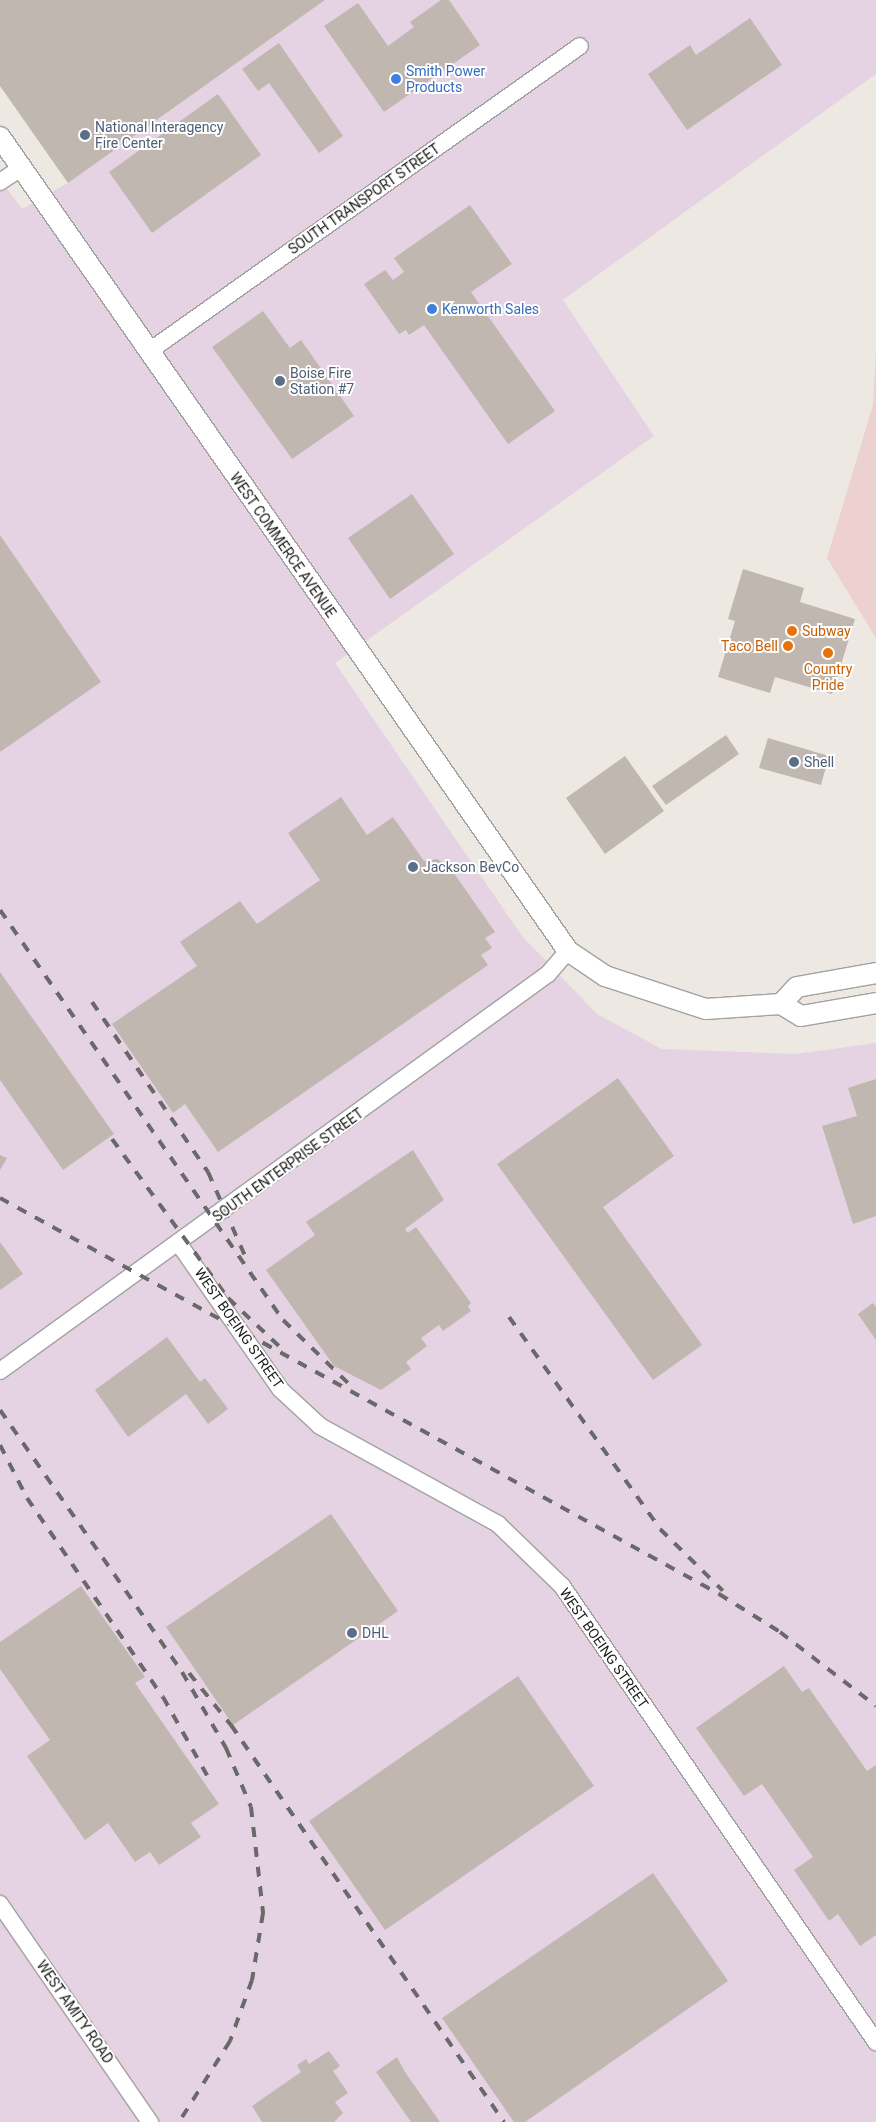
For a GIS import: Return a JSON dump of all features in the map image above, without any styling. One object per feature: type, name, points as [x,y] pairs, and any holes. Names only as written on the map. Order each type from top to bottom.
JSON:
[{"type":"street","name":"SOUTH TRANSPORT STREET","points":[[148,352],[580,46]]},
{"type":"street","name":"WEST COMMERCE AVENUE","points":[[0,137],[148,352],[568,951]]},
{"type":"street","points":[[0,182],[21,168]]},
{"type":"street","points":[[568,951],[605,976],[689,1006],[738,1010],[781,1004],[798,987],[876,973]]},
{"type":"street","name":"SOUTH ENTERPRISE STREET","points":[[0,1371],[180,1244],[548,974],[568,951]]},
{"type":"street","points":[[781,1004],[801,1016],[876,1003]]},
{"type":"street","name":"WEST BOEING STREET","points":[[180,1244],[280,1389],[320,1426],[498,1524],[562,1586],[876,2042]]},
{"type":"street","name":"WEST AMITY ROAD","points":[[0,1904],[150,2122]]},
{"type":"shaded area","points":[[325,0],[876,0],[876,74],[563,300],[654,436],[335,663],[522,936],[597,1014],[662,1049],[796,1054],[876,1043],[876,2122],[0,2122],[0,179],[22,209],[68,183]]},
{"type":"shaded area","points":[[876,350],[876,638],[827,558],[873,405]]},
{"type":"building","name":"National Interagency Fire Center","points":[[0,0],[325,0],[68,183],[0,86]]},
{"type":"building","name":"Smith Power Products","points":[[441,0],[449,0],[480,45],[384,112],[324,26],[358,3],[388,46],[414,27],[410,22]]},
{"type":"building","points":[[750,18],[782,65],[687,130],[648,74],[690,45],[696,55]]},
{"type":"building","points":[[279,43],[343,136],[319,153],[269,83],[258,91],[242,69]]},
{"type":"building","points":[[218,94],[261,155],[152,233],[109,172]]},
{"type":"building","name":"Kenworth Sales","points":[[470,205],[512,264],[471,292],[555,411],[508,444],[424,325],[409,335],[406,330],[399,334],[364,284],[385,270],[393,280],[404,272],[394,258]]},
{"type":"building","points":[[263,311],[290,348],[301,340],[354,416],[292,459],[212,347]]},
{"type":"building","points":[[412,494],[454,554],[390,599],[348,538]]},
{"type":"building","points":[[0,535],[101,682],[0,752]]},
{"type":"building","points":[[743,569],[804,588],[800,602],[855,619],[832,694],[775,677],[770,693],[718,677],[735,621],[728,619]]},
{"type":"building","points":[[726,735],[739,754],[666,805],[652,786]]},
{"type":"building","name":"Shell","points":[[768,738],[829,756],[821,785],[759,768]]},
{"type":"building","points":[[625,756],[664,811],[605,854],[566,798]]},
{"type":"building","points":[[341,797],[367,835],[393,817],[424,861],[437,859],[449,866],[495,932],[485,938],[492,948],[481,955],[488,965],[218,1152],[185,1104],[173,1113],[112,1024],[197,966],[180,942],[240,901],[257,924],[320,880],[288,833]]},
{"type":"building","points":[[0,972],[114,1134],[63,1170],[0,1080]]},
{"type":"building","points":[[618,1078],[674,1156],[603,1207],[702,1345],[653,1380],[497,1164]]},
{"type":"building","points":[[876,1079],[876,1216],[853,1224],[822,1126],[857,1116],[848,1088]]},
{"type":"building","points":[[413,1150],[444,1200],[405,1229],[408,1233],[416,1227],[471,1303],[468,1306],[471,1311],[443,1331],[439,1325],[421,1338],[427,1346],[406,1362],[411,1369],[381,1390],[334,1366],[266,1270],[315,1235],[306,1222]]},
{"type":"building","points":[[0,1155],[7,1158],[0,1170]]},
{"type":"building","points":[[0,1242],[23,1274],[0,1290]]},
{"type":"building","points":[[873,1303],[876,1307],[876,1340],[858,1314]]},
{"type":"building","points":[[167,1337],[200,1382],[205,1378],[228,1409],[208,1424],[186,1394],[128,1437],[95,1390]]},
{"type":"building","points":[[331,1514],[398,1611],[233,1725],[166,1627]]},
{"type":"building","points":[[81,1586],[145,1677],[135,1683],[219,1804],[191,1823],[201,1837],[159,1865],[150,1852],[135,1862],[108,1823],[85,1840],[27,1756],[50,1740],[0,1669],[0,1642]]},
{"type":"building","points":[[784,1666],[802,1692],[809,1688],[867,1771],[876,1765],[876,1935],[860,1946],[838,1914],[829,1921],[794,1870],[813,1857],[762,1784],[744,1796],[696,1728]]},
{"type":"building","points":[[518,1676],[594,1786],[385,1930],[309,1821]]},
{"type":"building","points":[[653,1873],[728,1981],[525,2122],[514,2122],[442,2018]]},
{"type":"building","points":[[329,2051],[340,2066],[333,2071],[348,2093],[335,2102],[343,2113],[334,2122],[262,2122],[252,2106],[301,2072],[297,2065],[306,2059],[309,2064]]},
{"type":"building","points":[[397,2057],[405,2072],[440,2122],[411,2122],[376,2072]]},
{"type":"railway","points":[[0,910],[283,1320],[351,1386]]},
{"type":"railway","points":[[92,1002],[208,1172],[246,1258]]},
{"type":"railway","points":[[112,1139],[228,1298],[279,1346]]},
{"type":"railway","points":[[0,1198],[719,1594],[780,1632],[876,1706]]},
{"type":"railway","points":[[509,1317],[660,1529],[723,1591]]},
{"type":"railway","points":[[0,1410],[182,1672],[226,1748],[251,1807],[263,1913],[252,1980],[230,2041],[179,2122]]},
{"type":"railway","points":[[0,1445],[27,1498],[163,1697],[207,1775]]},
{"type":"railway","points":[[189,1673],[231,1725],[504,2122]]},
{"type":"place","name":"Smith Power Products","points":[[396,79]]},
{"type":"place","name":"National Interagency Fire Center","points":[[85,135]]},
{"type":"place","name":"Kenworth Sales","points":[[432,309]]},
{"type":"place","name":"Boise Fire Station #7","points":[[280,381]]},
{"type":"place","name":"Subway","points":[[792,631]]},
{"type":"place","name":"Taco Bell","points":[[788,646]]},
{"type":"place","name":"Country Pride","points":[[828,653]]},
{"type":"place","name":"Shell","points":[[794,762]]},
{"type":"place","name":"Jackson BevCo","points":[[413,867]]},
{"type":"place","name":"DHL","points":[[352,1633]]}]
